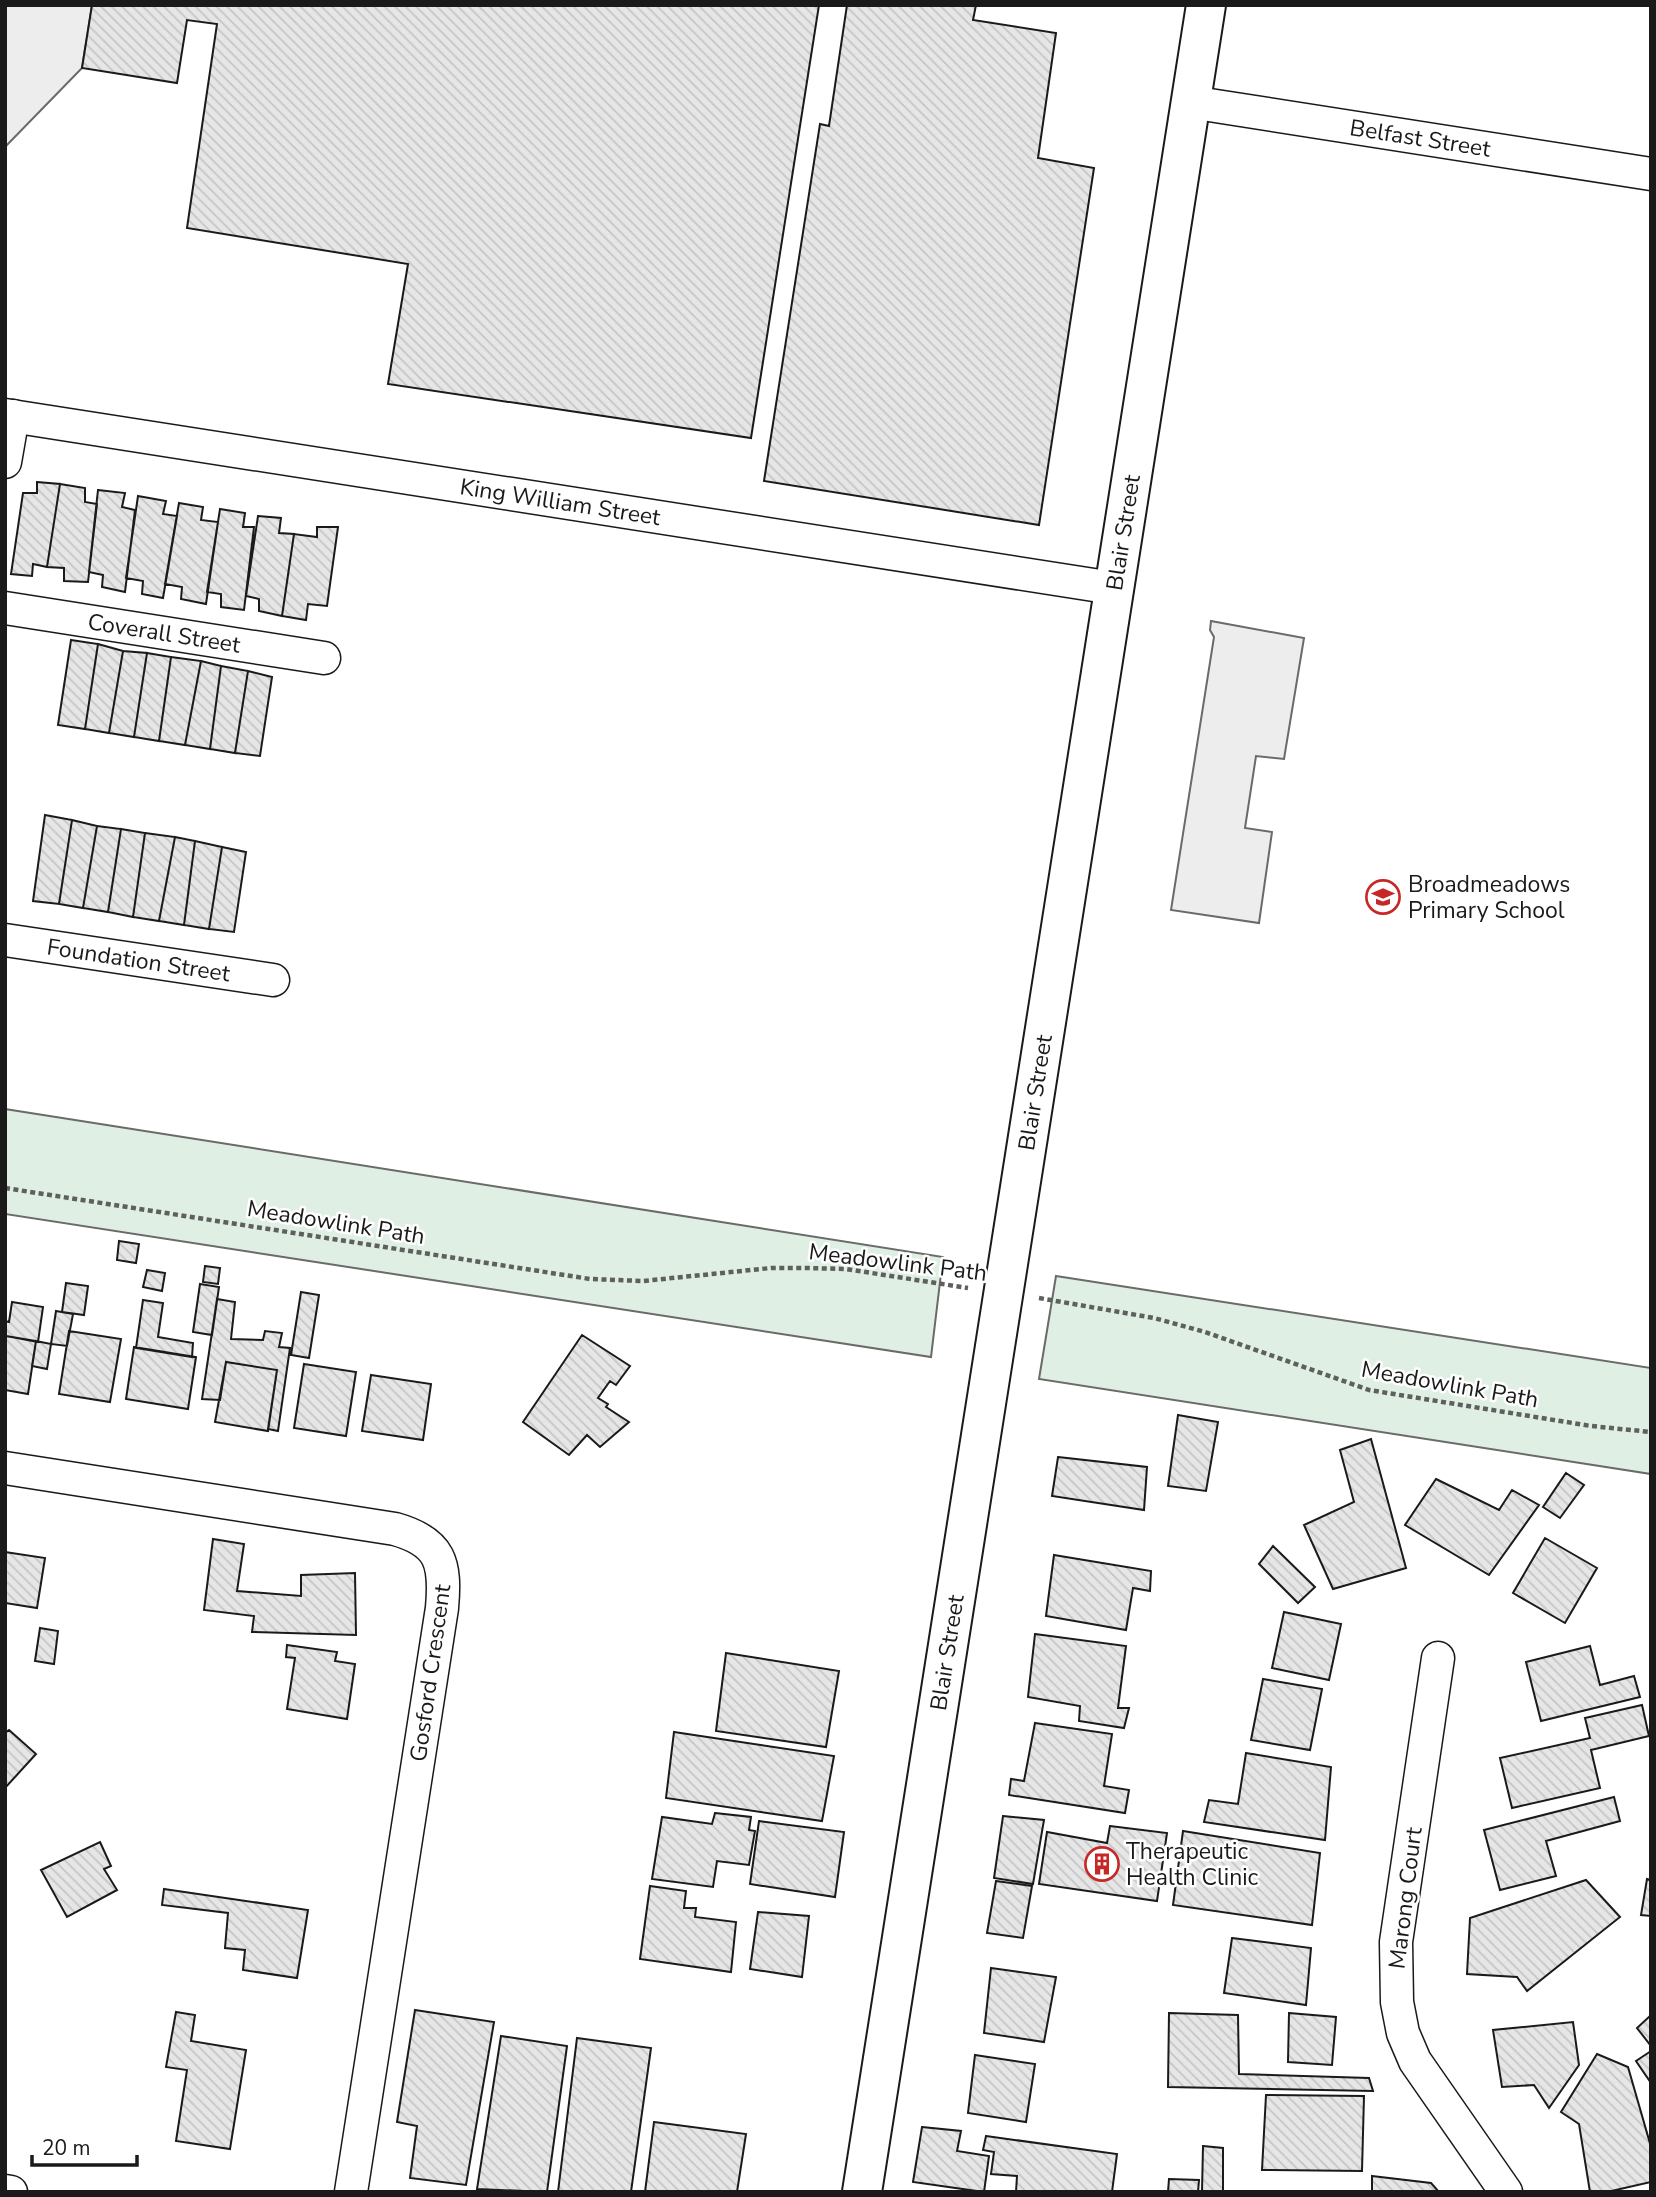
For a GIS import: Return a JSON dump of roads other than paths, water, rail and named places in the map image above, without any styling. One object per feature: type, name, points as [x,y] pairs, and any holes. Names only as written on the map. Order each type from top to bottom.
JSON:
[{"type":"street","name":"Blair Street","points":[[861,2188],[1206,5]]},
{"type":"street","name":"Belfast Street","points":[[1190,102],[1651,174]]},
{"type":"street","name":"King William Street","points":[[9,415],[1114,588]]},
{"type":"street","points":[[5,462],[9,415]]},
{"type":"street","name":"Coverall Street","points":[[5,608],[324,658]]},
{"type":"street","name":"Foundation Street","points":[[5,940],[273,980]]},
{"type":"street","name":"Gosford Crescent","points":[[5,1468],[395,1529],[415,1535],[439,1557],[444,1584],[442,1608],[351,2192]]},
{"type":"street","name":"Marong Court","points":[[1438,1658],[1396,1942],[1398,2002],[1403,2032],[1415,2062],[1506,2192]]},
{"type":"street","points":[[5,2191],[12,2192]]},
{"type":"place","name":"Broadmeadows Primary School","points":[[1383,897]]},
{"type":"place","name":"Therapeutic Health Clinic","points":[[1102,1864]]}]
